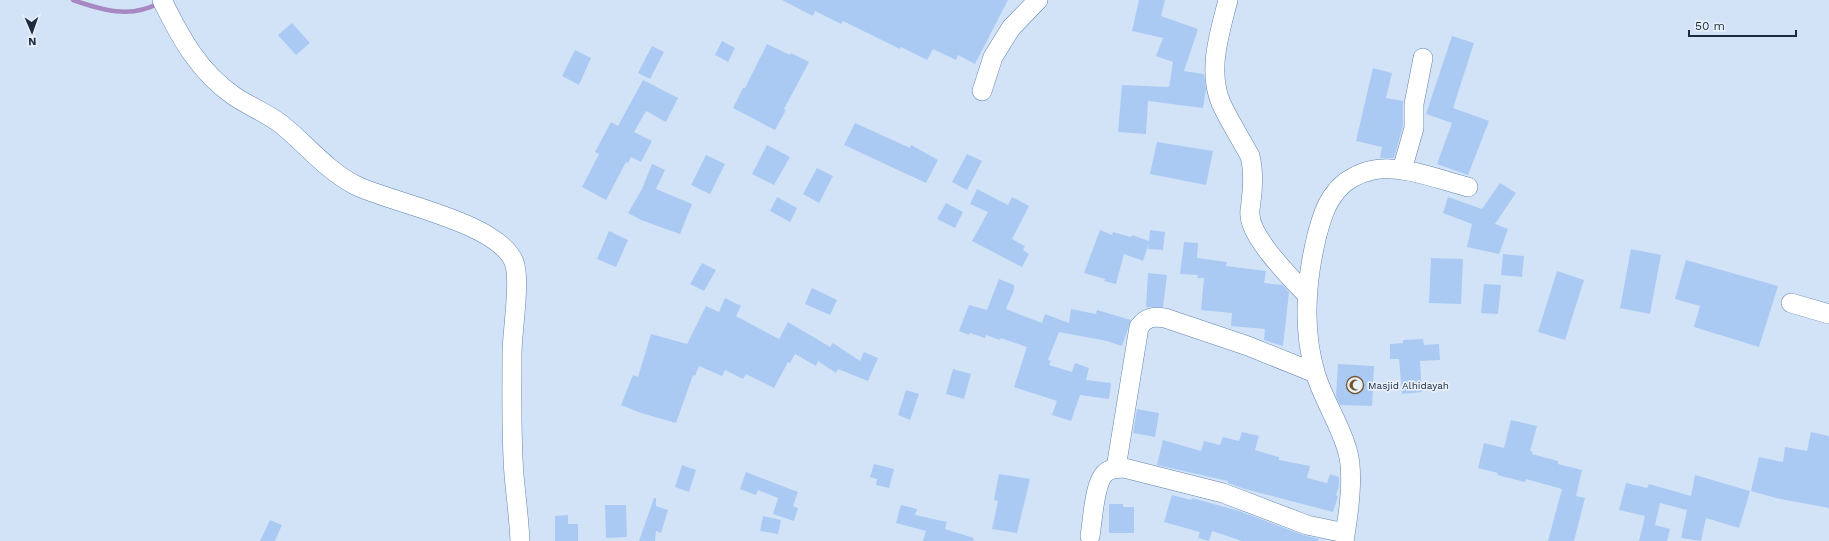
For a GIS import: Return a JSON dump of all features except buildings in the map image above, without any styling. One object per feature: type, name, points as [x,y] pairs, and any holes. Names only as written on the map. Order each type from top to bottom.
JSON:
[{"type":"street","points":[[982,91],[994,58],[1010,28],[1038,0]]},
{"type":"street","points":[[1227,0],[1217,48],[1215,68],[1220,101],[1250,156],[1253,165],[1254,175],[1249,214],[1251,224],[1276,260],[1306,294]]},
{"type":"street","points":[[165,6],[198,63],[214,79],[233,95],[280,124],[332,171],[356,185],[438,213],[485,235],[506,250],[511,256],[516,277],[512,352],[513,450],[520,541]]},
{"type":"street","points":[[1402,170],[1414,128],[1414,104],[1423,58]]},
{"type":"street","points":[[1090,536],[1098,485],[1103,475],[1109,470],[1124,468],[1223,493],[1307,525],[1345,537],[1350,476],[1349,454],[1338,423],[1315,373],[1308,342],[1306,294],[1320,223],[1327,206],[1335,193],[1347,181],[1373,170],[1388,168],[1402,170],[1468,187]]},
{"type":"street","points":[[1791,303],[1829,314]]},
{"type":"street","points":[[1116,468],[1139,326],[1146,319],[1152,317],[1165,318],[1248,346],[1315,373]]},
{"type":"waterway","points":[[73,0],[105,10],[127,12],[148,8],[159,3]]},
{"type":"place","name":"Masjid Alhidayah","points":[[1355,385]]}]
